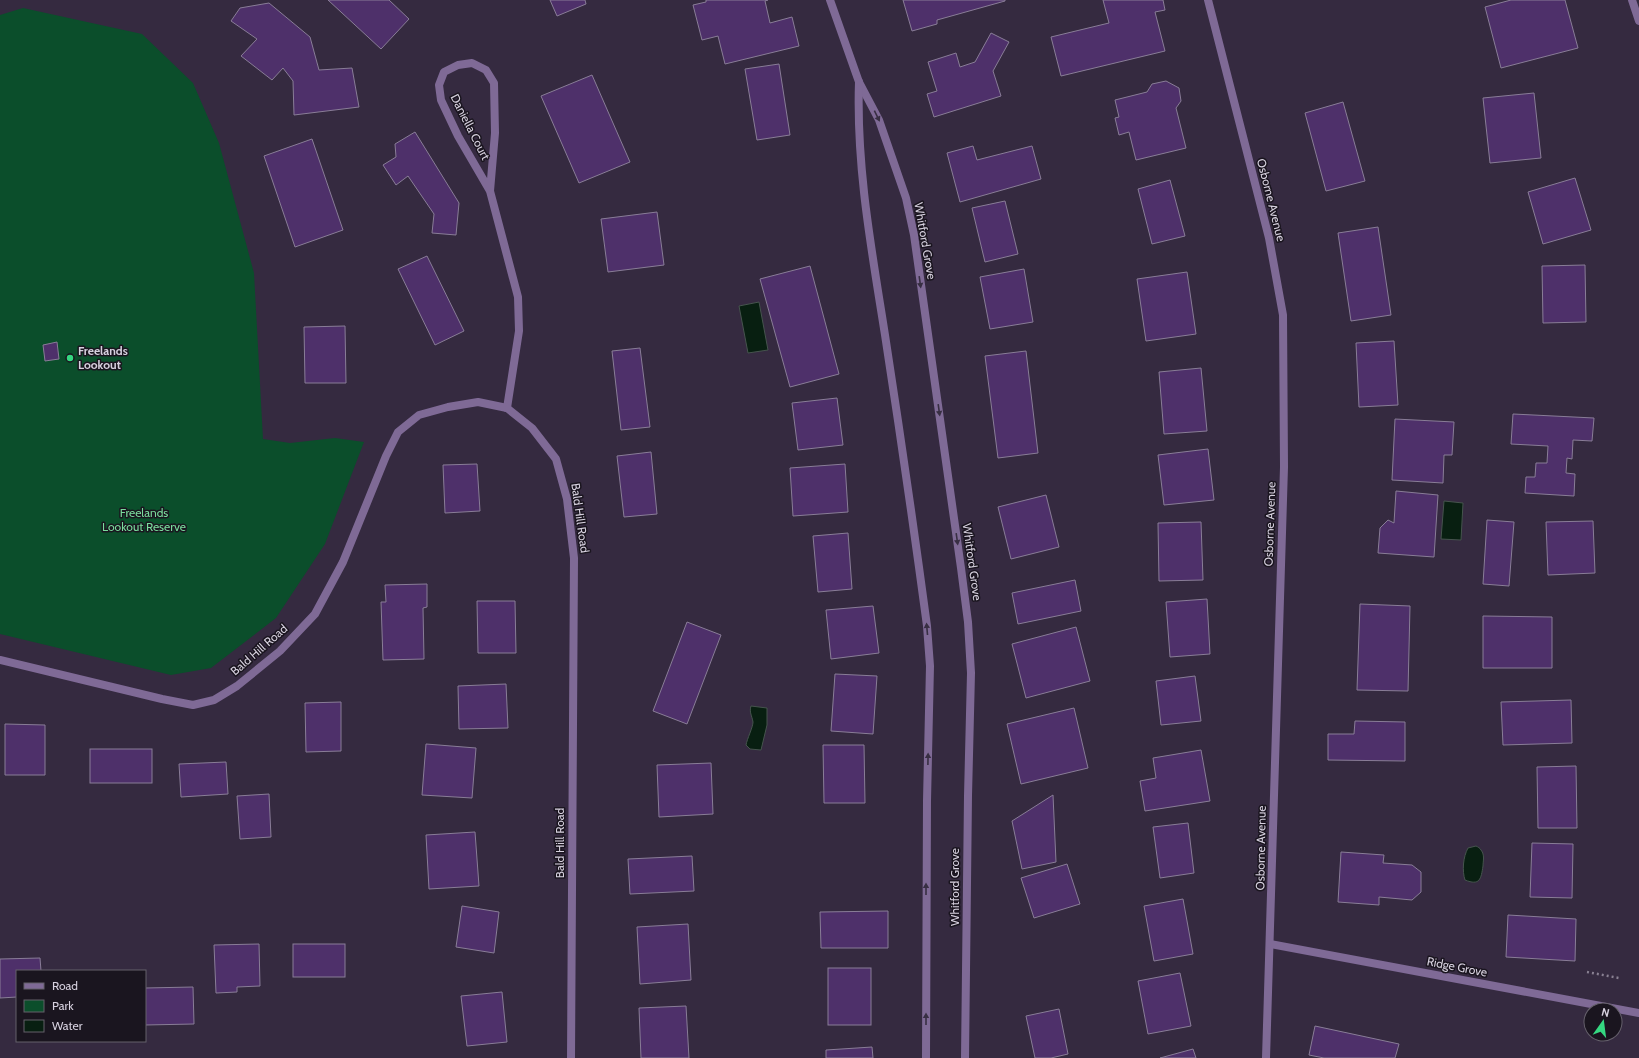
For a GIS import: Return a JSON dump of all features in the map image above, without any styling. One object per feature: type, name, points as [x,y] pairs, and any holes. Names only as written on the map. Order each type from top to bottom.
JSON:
[{"type":"street","name":"Whitford Grove","points":[[830,0],[858,82],[879,120],[906,198],[914,235],[968,622],[971,673],[965,1058]]},
{"type":"street","name":"Osborne Avenue","points":[[1208,0],[1269,238],[1283,315],[1284,467],[1266,1058]]},
{"type":"street","points":[[1632,0],[1639,21]]},
{"type":"street","name":"Daniella Court","points":[[490,191],[494,133],[494,83],[486,70],[472,63],[458,65],[444,72],[439,85],[441,100],[458,136],[490,191],[518,297],[519,331],[507,408]]},
{"type":"street","name":"Whitford Grove","points":[[858,82],[857,116],[860,158],[871,246],[928,634],[930,666],[927,801],[926,1058]]},
{"type":"street","name":"Bald Hill Road","points":[[0,660],[193,705],[214,700],[237,686],[280,651],[315,614],[343,562],[386,456],[398,432],[419,415],[448,407],[478,402],[507,408],[532,428],[556,459],[567,499],[574,558],[571,1058]]},
{"type":"street","name":"Ridge Grove","points":[[1270,944],[1639,1013]]},
{"type":"path","points":[[1587,972],[1619,978]]},
{"type":"green space","name":"Freelands Lookout Reserve","points":[[23,8],[142,34],[193,83],[219,143],[254,273],[263,439],[290,443],[335,438],[364,442],[325,544],[276,618],[211,668],[171,675],[0,634],[0,15]]},
{"type":"water","points":[[759,302],[768,350],[748,353],[739,306]]},
{"type":"water","points":[[1444,501],[1463,503],[1461,540],[1441,539]]},
{"type":"water","points":[[751,706],[767,708],[767,725],[761,750],[750,749],[746,745],[753,724],[750,712]]},
{"type":"water","points":[[1476,846],[1480,848],[1483,856],[1482,871],[1477,882],[1470,882],[1465,880],[1465,856],[1468,848]]},
{"type":"building","points":[[328,0],[389,0],[409,19],[381,49]]},
{"type":"building","points":[[550,0],[585,0],[586,4],[557,16]]},
{"type":"building","points":[[706,0],[768,0],[765,1],[770,23],[792,17],[799,46],[725,64],[718,36],[702,40],[693,5],[706,2]]},
{"type":"building","points":[[903,0],[1005,1],[937,20],[937,24],[912,31]]},
{"type":"building","points":[[1103,0],[1163,0],[1165,10],[1155,12],[1165,51],[1061,76],[1051,37],[1109,23]]},
{"type":"building","points":[[1511,0],[1565,0],[1578,48],[1501,68],[1485,7]]},
{"type":"building","points":[[269,3],[310,37],[319,70],[352,68],[359,107],[294,115],[293,81],[283,68],[272,80],[241,56],[257,39],[231,21],[240,8]]},
{"type":"building","points":[[991,33],[1009,42],[993,71],[1001,96],[934,117],[927,94],[937,91],[928,62],[956,53],[960,67],[975,62]]},
{"type":"building","points":[[779,64],[790,135],[757,140],[745,69]]},
{"type":"building","points":[[592,75],[630,162],[579,183],[541,96]]},
{"type":"building","points":[[1166,81],[1179,88],[1181,101],[1176,108],[1186,148],[1136,160],[1129,132],[1119,135],[1115,118],[1119,117],[1115,100],[1147,92],[1152,84]]},
{"type":"building","points":[[1534,93],[1541,158],[1490,163],[1483,98]]},
{"type":"building","points":[[1343,102],[1365,181],[1326,191],[1305,113]]},
{"type":"building","points":[[415,132],[459,203],[456,235],[432,233],[434,214],[408,176],[396,185],[383,165],[396,157],[395,144]]},
{"type":"building","points":[[312,139],[343,230],[295,247],[264,156]]},
{"type":"building","points":[[973,146],[977,160],[1032,146],[1041,179],[960,202],[947,153]]},
{"type":"building","points":[[1575,178],[1591,230],[1543,244],[1528,192]]},
{"type":"building","points":[[1170,180],[1185,236],[1152,244],[1138,189]]},
{"type":"building","points":[[1005,201],[1018,254],[985,262],[972,208]]},
{"type":"building","points":[[657,212],[664,265],[608,272],[601,219]]},
{"type":"building","points":[[1378,227],[1391,315],[1351,321],[1338,233]]},
{"type":"building","points":[[427,256],[464,331],[435,345],[398,269]]},
{"type":"building","points":[[1585,265],[1586,322],[1543,323],[1542,266]]},
{"type":"building","points":[[810,266],[839,374],[790,387],[760,279]]},
{"type":"building","points":[[1024,269],[1033,322],[990,329],[980,277]]},
{"type":"building","points":[[1187,272],[1196,334],[1146,341],[1137,279]]},
{"type":"building","points":[[345,326],[346,383],[305,383],[304,327]]},
{"type":"building","points":[[1394,341],[1398,405],[1359,407],[1356,343]]},
{"type":"building","points":[[57,342],[59,359],[45,361],[43,345]]},
{"type":"building","points":[[640,348],[650,427],[621,430],[612,351]]},
{"type":"building","points":[[1026,351],[1038,453],[998,458],[985,356]]},
{"type":"building","points":[[1201,368],[1207,431],[1164,434],[1159,372]]},
{"type":"building","points":[[837,398],[843,445],[798,450],[792,403]]},
{"type":"building","points":[[1513,414],[1594,418],[1592,441],[1573,440],[1572,459],[1567,458],[1566,473],[1575,474],[1574,496],[1525,493],[1526,477],[1535,477],[1536,463],[1547,463],[1548,446],[1511,444]]},
{"type":"building","points":[[1395,419],[1454,422],[1452,455],[1444,455],[1443,483],[1392,480]]},
{"type":"building","points":[[1208,449],[1214,500],[1164,505],[1158,455]]},
{"type":"building","points":[[651,452],[657,514],[624,517],[617,456]]},
{"type":"building","points":[[477,464],[480,511],[445,513],[443,465]]},
{"type":"building","points":[[845,464],[848,512],[793,516],[790,468]]},
{"type":"building","points":[[1396,491],[1438,495],[1434,557],[1378,553],[1380,528],[1388,520],[1394,523]]},
{"type":"building","points":[[1046,495],[1059,547],[1011,559],[998,507]]},
{"type":"building","points":[[1487,520],[1514,522],[1509,586],[1483,584]]},
{"type":"building","points":[[1593,521],[1595,573],[1548,575],[1546,522]]},
{"type":"building","points":[[1201,522],[1203,580],[1159,581],[1158,523]]},
{"type":"building","points":[[848,533],[852,589],[818,592],[813,536]]},
{"type":"building","points":[[1075,580],[1081,611],[1018,624],[1012,593]]},
{"type":"building","points":[[427,584],[427,607],[423,608],[424,659],[383,660],[381,602],[386,602],[385,585]]},
{"type":"building","points":[[1207,599],[1210,654],[1170,657],[1166,602]]},
{"type":"building","points":[[477,601],[515,601],[516,653],[478,653]]},
{"type":"building","points":[[1360,604],[1410,606],[1408,691],[1357,690]]},
{"type":"building","points":[[873,606],[879,653],[831,659],[826,610]]},
{"type":"building","points":[[1483,616],[1552,617],[1552,668],[1483,668]]},
{"type":"building","points":[[687,622],[721,635],[687,724],[653,711]]},
{"type":"building","points":[[1076,627],[1090,681],[1026,698],[1012,644]]},
{"type":"building","points":[[835,674],[877,676],[873,734],[831,731]]},
{"type":"building","points":[[1195,676],[1201,721],[1161,725],[1156,681]]},
{"type":"building","points":[[506,684],[508,728],[459,729],[458,686]]},
{"type":"building","points":[[1571,700],[1572,743],[1503,745],[1501,702]]},
{"type":"building","points":[[341,702],[341,751],[306,752],[305,703]]},
{"type":"building","points":[[1074,708],[1088,768],[1021,784],[1007,724]]},
{"type":"building","points":[[1355,721],[1405,722],[1405,761],[1328,760],[1328,734],[1354,734]]},
{"type":"building","points":[[5,724],[45,725],[45,775],[5,775]]},
{"type":"building","points":[[426,744],[476,748],[472,798],[422,795]]},
{"type":"building","points":[[823,745],[864,745],[865,803],[824,803]]},
{"type":"building","points":[[90,749],[152,749],[152,783],[90,783]]},
{"type":"building","points":[[1201,750],[1210,801],[1145,811],[1140,781],[1156,778],[1153,758]]},
{"type":"building","points":[[226,762],[228,794],[181,797],[179,764]]},
{"type":"building","points":[[711,763],[713,814],[659,817],[657,765]]},
{"type":"building","points":[[1576,766],[1577,828],[1538,828],[1537,767]]},
{"type":"building","points":[[269,794],[271,837],[240,839],[237,796]]},
{"type":"building","points":[[1053,795],[1056,862],[1022,869],[1012,821]]},
{"type":"building","points":[[1188,823],[1194,873],[1160,878],[1153,827]]},
{"type":"building","points":[[475,832],[479,886],[429,889],[426,835]]},
{"type":"building","points":[[1532,843],[1573,844],[1572,898],[1530,897]]},
{"type":"building","points":[[1341,852],[1384,855],[1383,863],[1412,865],[1421,872],[1421,892],[1412,900],[1379,897],[1379,905],[1338,902]]},
{"type":"building","points":[[692,856],[694,891],[630,894],[628,859]]},
{"type":"building","points":[[1067,864],[1080,904],[1034,918],[1021,878]]},
{"type":"building","points":[[1183,899],[1193,954],[1154,961],[1144,906]]},
{"type":"building","points":[[462,906],[499,912],[494,953],[456,947]]},
{"type":"building","points":[[888,911],[888,948],[821,948],[820,912]]},
{"type":"building","points":[[1508,915],[1576,919],[1575,961],[1506,957]]},
{"type":"building","points":[[688,924],[691,980],[640,984],[637,927]]},
{"type":"building","points":[[259,944],[260,986],[237,987],[237,992],[216,993],[214,945]]},
{"type":"building","points":[[293,944],[345,944],[345,977],[293,977]]},
{"type":"building","points":[[40,958],[41,970],[16,970],[16,997],[0,998],[0,959]]},
{"type":"building","points":[[828,968],[871,968],[871,1025],[828,1025]]},
{"type":"building","points":[[1180,973],[1191,1026],[1148,1034],[1138,981]]},
{"type":"building","points":[[193,987],[194,1024],[146,1025],[146,988]]},
{"type":"building","points":[[502,992],[507,1042],[467,1046],[461,996]]},
{"type":"building","points":[[686,1006],[689,1058],[641,1058],[639,1008]]},
{"type":"building","points":[[1059,1009],[1068,1054],[1051,1058],[1035,1058],[1026,1016]]},
{"type":"building","points":[[1315,1026],[1399,1044],[1395,1058],[1324,1058],[1309,1055]]},
{"type":"building","points":[[872,1047],[873,1058],[826,1058],[826,1050]]},
{"type":"building","points":[[1193,1049],[1196,1058],[1160,1058]]},
{"type":"place","name":"Freelands Lookout","points":[[70,358]]}]
